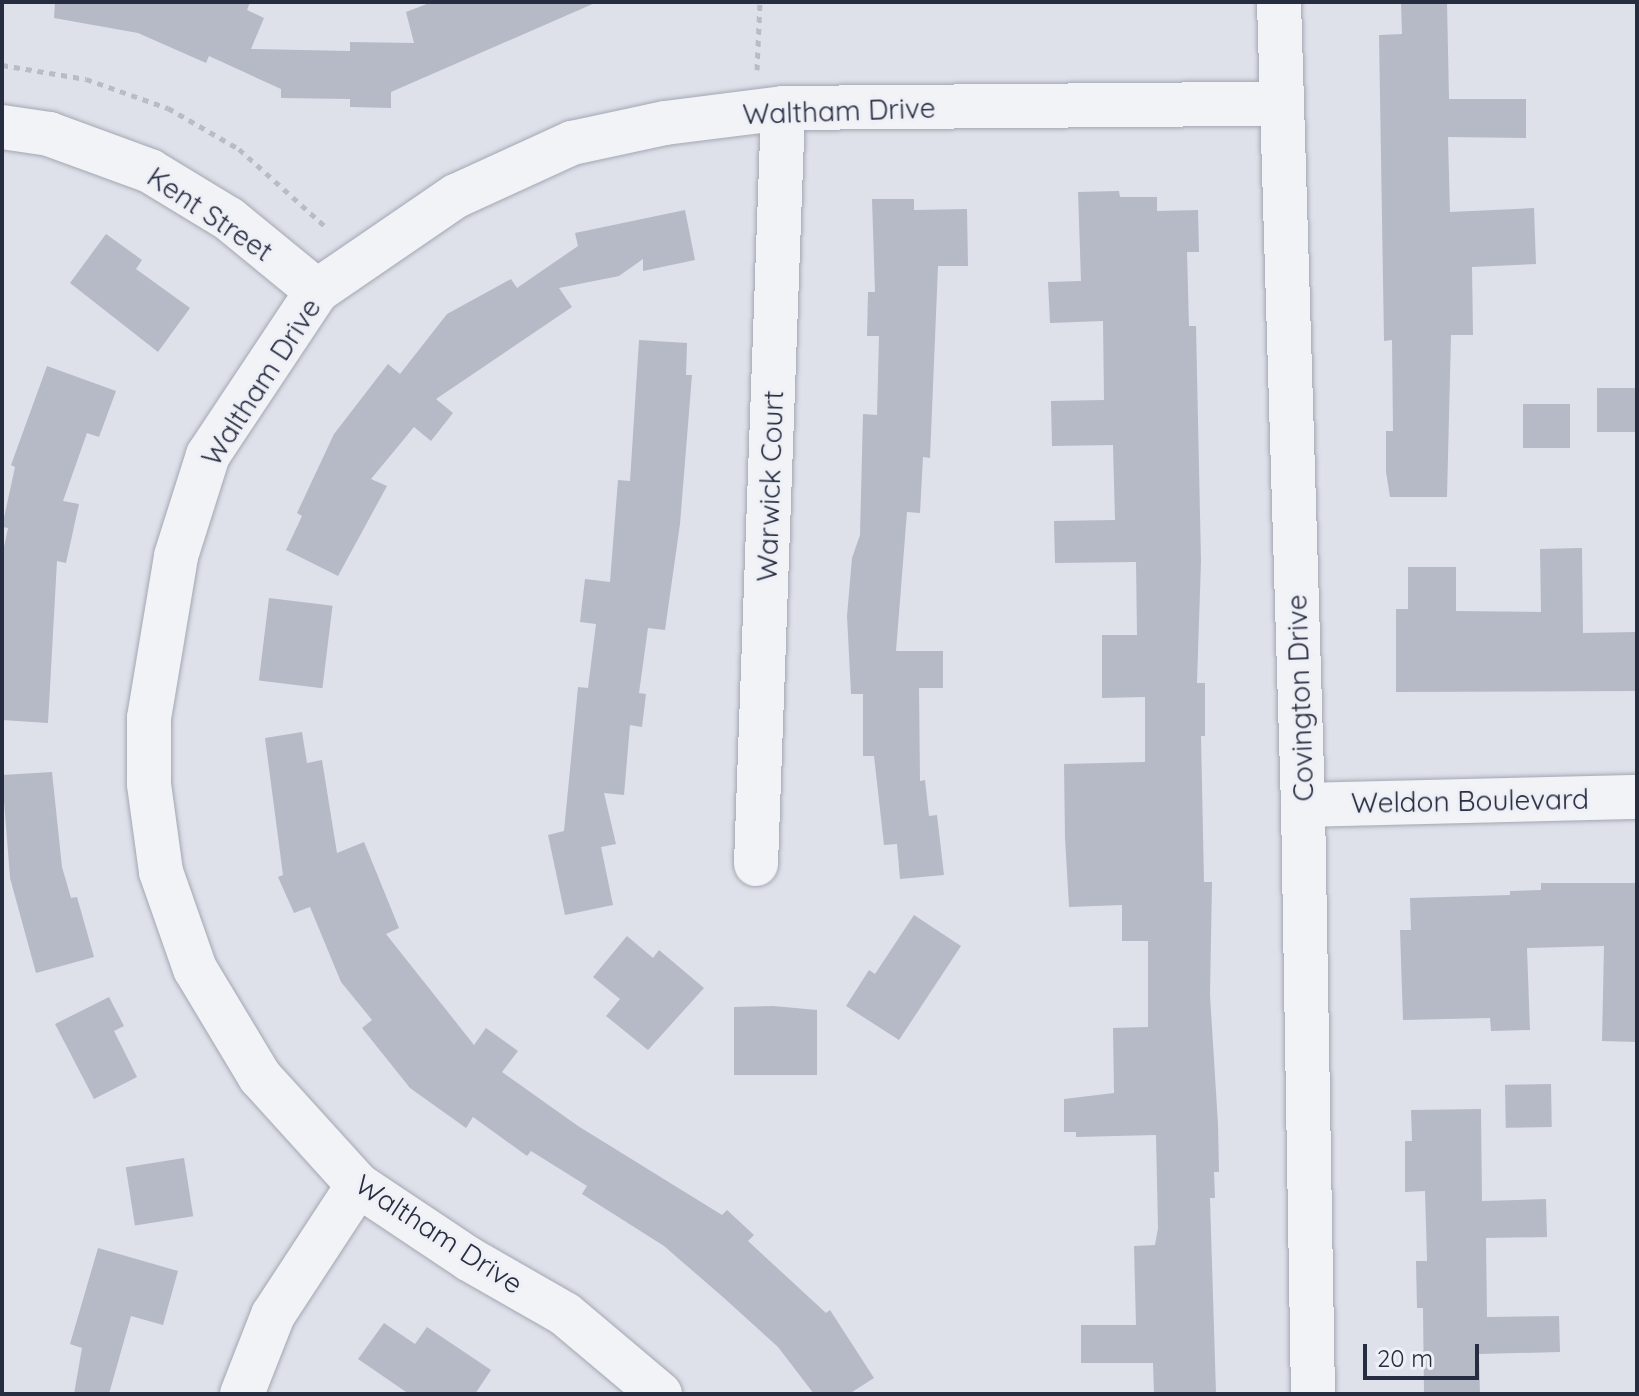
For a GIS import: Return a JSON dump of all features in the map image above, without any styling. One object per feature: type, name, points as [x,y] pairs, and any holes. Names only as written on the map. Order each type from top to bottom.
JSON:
[{"type":"street","name":"Covington Drive","points":[[1279,2],[1303,805],[1313,1394]]},
{"type":"street","name":"Waltham Drive","points":[[660,1394],[565,1314],[469,1259],[358,1185],[260,1077],[195,969],[161,872],[149,784],[149,718],[176,556],[208,455],[317,291],[456,196],[572,143],[770,110],[1280,104]]},
{"type":"street","name":"Warwick Court","points":[[756,864],[770,110]]},
{"type":"street","name":"Kent Street","points":[[2,127],[49,134],[150,171],[229,219],[317,291]]},
{"type":"street","name":"Weldon Boulevard","points":[[1303,805],[1637,797]]},
{"type":"street","points":[[242,1394],[273,1315],[358,1185]]},
{"type":"path","points":[[760,2],[770,110]]},
{"type":"path","points":[[2,65],[86,79],[168,108],[239,149],[327,228]]},
{"type":"building","points":[[55,2],[250,2],[247,10],[264,18],[251,49],[350,51],[350,42],[414,43],[406,12],[432,2],[595,3],[391,92],[391,108],[350,107],[350,99],[281,98],[281,89],[209,56],[206,63],[138,33],[54,18]]},
{"type":"building","points":[[1401,2],[1447,2],[1449,99],[1526,99],[1526,138],[1448,137],[1450,212],[1534,208],[1536,264],[1472,267],[1473,335],[1451,335],[1447,497],[1390,497],[1386,472],[1386,431],[1393,431],[1392,340],[1384,341],[1379,35],[1402,34]]},
{"type":"building","points":[[1119,191],[1120,197],[1157,197],[1157,211],[1198,210],[1199,252],[1187,252],[1189,326],[1196,326],[1201,561],[1197,683],[1205,683],[1205,736],[1201,736],[1204,882],[1212,882],[1210,995],[1219,1172],[1214,1172],[1215,1198],[1210,1198],[1216,1394],[1154,1394],[1153,1363],[1081,1363],[1081,1325],[1136,1325],[1134,1246],[1155,1245],[1158,1228],[1156,1135],[1076,1137],[1076,1132],[1064,1132],[1064,1099],[1114,1093],[1113,1028],[1148,1027],[1148,941],[1122,941],[1122,905],[1069,907],[1065,838],[1064,764],[1145,762],[1145,697],[1102,698],[1102,635],[1137,635],[1136,562],[1055,563],[1054,521],[1115,520],[1113,445],[1052,446],[1051,401],[1104,400],[1103,321],[1050,323],[1048,282],[1081,281],[1078,192]]},
{"type":"building","points":[[872,199],[914,199],[914,210],[967,209],[968,266],[938,266],[930,458],[923,457],[920,513],[907,512],[896,651],[943,651],[943,688],[919,688],[920,781],[925,780],[929,816],[937,815],[944,875],[900,879],[897,844],[884,845],[874,756],[863,756],[863,694],[851,694],[847,616],[852,558],[860,535],[863,414],[877,415],[879,336],[867,336],[868,292],[875,292]]},
{"type":"building","points":[[685,210],[695,260],[643,271],[643,259],[619,276],[559,288],[572,307],[436,399],[453,413],[431,441],[414,427],[371,479],[387,486],[338,576],[286,550],[302,516],[297,513],[334,434],[388,364],[400,374],[447,314],[511,279],[517,288],[578,246],[575,233]]},
{"type":"building","points":[[106,234],[142,260],[136,269],[190,308],[158,352],[70,283]]},
{"type":"building","points":[[639,340],[687,343],[686,375],[692,375],[680,524],[665,630],[648,628],[639,693],[646,694],[642,727],[630,725],[624,795],[604,793],[616,844],[601,847],[613,905],[565,915],[548,835],[564,831],[578,687],[588,688],[596,624],[580,622],[585,579],[610,582],[618,480],[630,481]]},
{"type":"building","points":[[47,366],[116,391],[99,437],[87,433],[63,501],[79,504],[66,563],[57,561],[48,723],[2,720],[2,556],[8,528],[2,527],[15,467],[11,465]]},
{"type":"building","points":[[1597,388],[1637,388],[1637,432],[1597,432]]},
{"type":"building","points":[[1523,404],[1570,404],[1570,448],[1523,448]]},
{"type":"building","points":[[1582,548],[1583,633],[1637,632],[1637,691],[1396,692],[1396,609],[1408,609],[1408,567],[1456,567],[1456,611],[1541,612],[1540,549]]},
{"type":"building","points":[[269,598],[333,606],[322,688],[259,680]]},
{"type":"building","points":[[302,732],[307,763],[322,760],[337,853],[364,842],[399,928],[386,934],[474,1045],[486,1028],[518,1051],[502,1072],[578,1126],[722,1215],[727,1210],[754,1235],[748,1241],[826,1313],[830,1310],[874,1378],[849,1394],[814,1394],[778,1347],[664,1246],[582,1194],[587,1186],[531,1151],[527,1156],[473,1117],[466,1128],[410,1088],[362,1028],[372,1020],[341,982],[310,907],[294,913],[278,877],[283,875],[265,738]]},
{"type":"building","points":[[52,772],[62,867],[71,898],[77,897],[94,957],[36,973],[10,878],[2,775]]},
{"type":"building","points":[[1541,883],[1637,883],[1637,1042],[1602,1041],[1604,946],[1527,948],[1530,1030],[1491,1031],[1490,1018],[1403,1020],[1400,930],[1411,930],[1410,898],[1510,895],[1510,891],[1541,890]]},
{"type":"building","points":[[914,915],[961,946],[899,1040],[846,1006],[869,970],[875,974]]},
{"type":"building","points":[[627,936],[653,958],[659,950],[704,988],[648,1050],[606,1016],[620,999],[593,977]]},
{"type":"building","points":[[109,997],[124,1026],[114,1031],[137,1077],[94,1099],[55,1024]]},
{"type":"building","points":[[773,1006],[817,1010],[817,1075],[734,1075],[734,1007]]},
{"type":"building","points":[[1551,1084],[1552,1127],[1506,1128],[1505,1085]]},
{"type":"building","points":[[1481,1109],[1482,1201],[1546,1199],[1547,1237],[1486,1238],[1487,1317],[1559,1316],[1560,1352],[1479,1354],[1480,1394],[1424,1394],[1423,1308],[1417,1308],[1416,1261],[1427,1261],[1425,1191],[1405,1192],[1405,1141],[1412,1141],[1411,1110]]},
{"type":"building","points":[[184,1158],[193,1216],[135,1226],[126,1167]]},
{"type":"building","points":[[98,1248],[178,1271],[163,1325],[131,1316],[109,1394],[74,1394],[82,1348],[70,1344]]},
{"type":"building","points":[[384,1323],[415,1344],[427,1327],[491,1370],[475,1394],[409,1394],[358,1359]]}]
